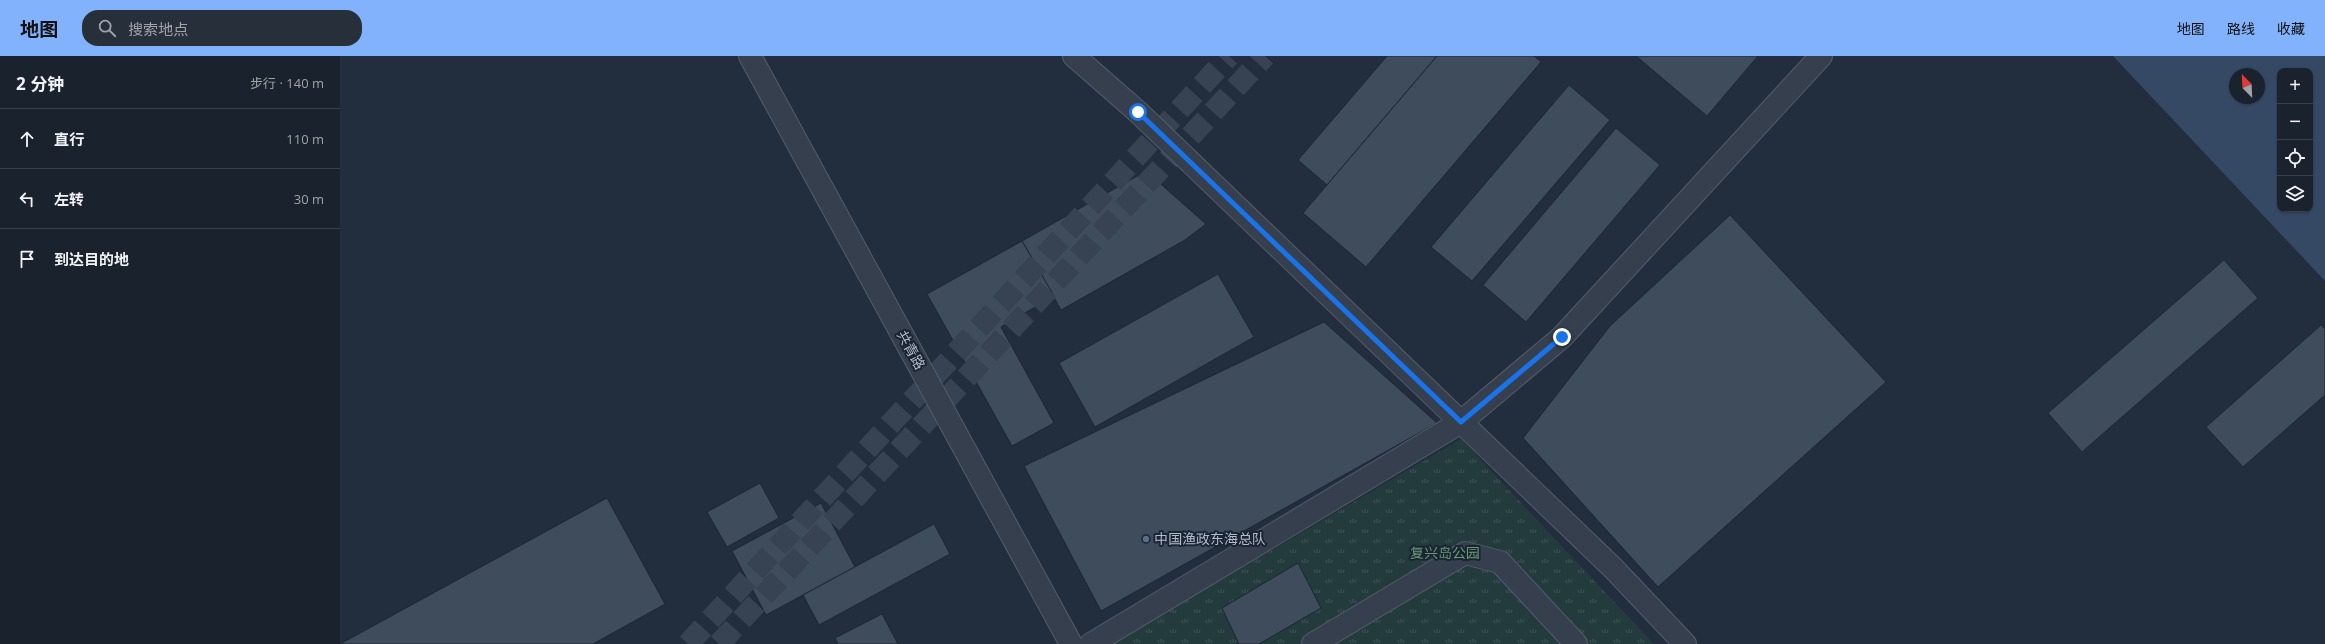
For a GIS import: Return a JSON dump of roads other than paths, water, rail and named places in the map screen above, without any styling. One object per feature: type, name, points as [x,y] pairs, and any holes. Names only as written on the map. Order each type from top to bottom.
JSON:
[{"type":"street","name":"共青路","points":[[750,56],[1071,644]]},
{"type":"street","points":[[1074,56],[1138,112],[1613,568],[1685,644]]},
{"type":"street","points":[[1091,644],[1461,422],[1562,337],[1820,56]]},
{"type":"street","points":[[1314,644],[1466,553],[1500,562],[1576,644]]},
{"type":"water","points":[[2113,56],[2325,56],[2325,281]]},
{"type":"tunnel","points":[[688,644],[1229,56]]},
{"type":"tunnel","points":[[719,644],[1265,56]]},
{"type":"place","name":"中国渔政东海总队","points":[[1146,539]]},
{"type":"park label","name":"复兴岛公园","points":[[1445,553]]}]
